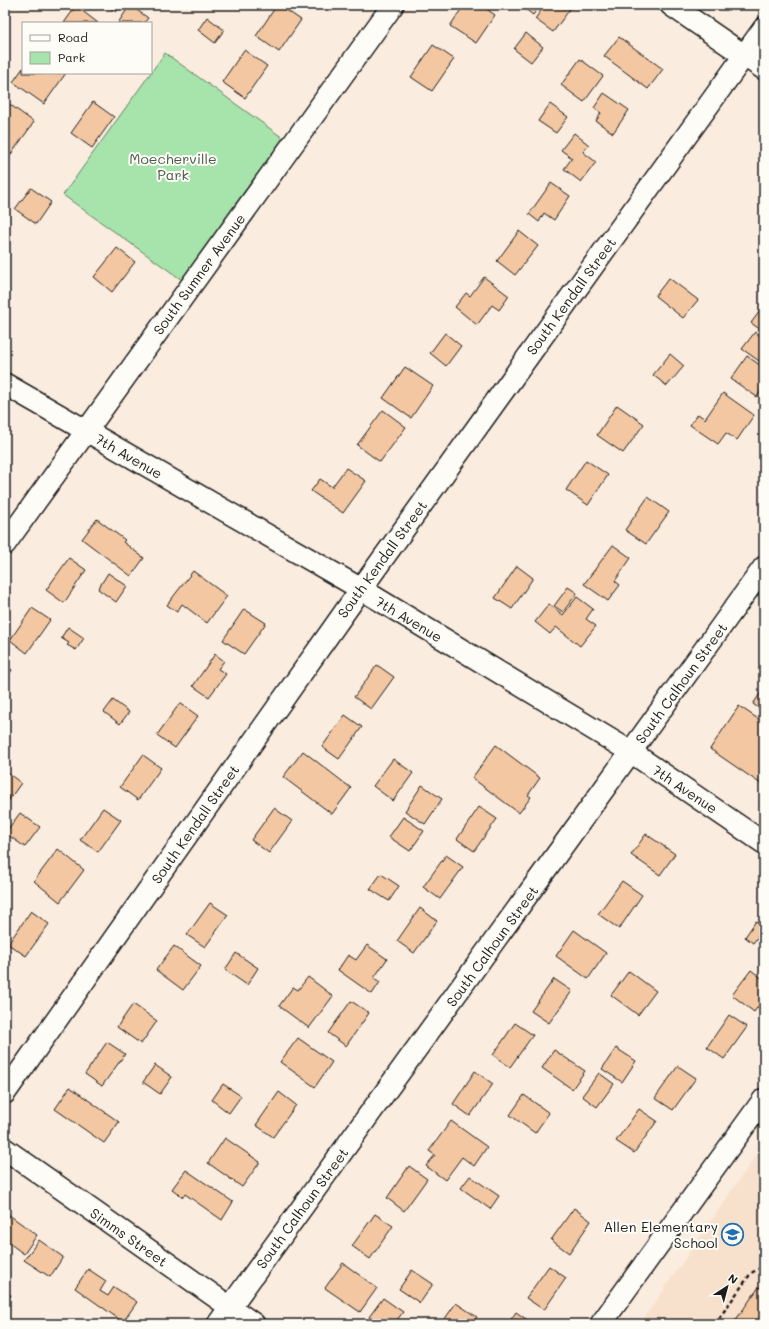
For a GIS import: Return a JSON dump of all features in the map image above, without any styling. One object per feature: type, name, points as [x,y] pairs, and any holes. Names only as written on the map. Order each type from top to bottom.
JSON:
[{"type":"street","name":"South Sumner Avenue","points":[[5,544],[393,5]]},
{"type":"street","points":[[671,5],[764,69]]},
{"type":"street","name":"South Kendall Street","points":[[5,1093],[361,589],[764,28]]},
{"type":"street","name":"7th Avenue","points":[[5,384],[361,589],[631,752],[764,843]]},
{"type":"street","name":"South Calhoun Street","points":[[224,1316],[764,567]]},
{"type":"street","points":[[601,1324],[764,1099]]},
{"type":"street","name":"Simms Street","points":[[5,1150],[224,1316],[254,1324]]},
{"type":"path","points":[[715,1324],[751,1273],[764,1266]]},
{"type":"shaded area","name":"Allen Elementary School","points":[[764,1144],[764,1324],[640,1324]]},
{"type":"green space","name":"Moecherville Park","points":[[165,53],[283,138],[182,280],[63,195],[150,74],[152,74],[152,71]]},
{"type":"building","points":[[106,5],[121,5],[116,12]]},
{"type":"building","points":[[130,5],[148,18],[145,22],[119,22]]},
{"type":"building","points":[[277,5],[301,20],[279,52],[256,36]]},
{"type":"building","points":[[464,5],[481,5],[495,15],[476,43],[450,26]]},
{"type":"building","points":[[520,5],[540,5],[533,15]]},
{"type":"building","points":[[545,5],[564,5],[570,9],[553,32],[535,19]]},
{"type":"building","points":[[76,6],[97,22],[65,22]]},
{"type":"building","points":[[207,17],[224,30],[215,43],[198,30]]},
{"type":"building","points":[[526,33],[543,47],[531,62],[514,49]]},
{"type":"building","points":[[619,37],[663,69],[648,89],[604,56]]},
{"type":"building","points":[[433,45],[454,59],[432,91],[411,77]]},
{"type":"building","points":[[244,50],[267,66],[245,98],[222,82]]},
{"type":"building","points":[[580,59],[603,76],[584,102],[561,85]]},
{"type":"building","points":[[22,69],[22,74],[65,74],[44,104],[13,82]]},
{"type":"building","points":[[604,93],[629,110],[613,133],[596,121],[601,113],[594,108]]},
{"type":"building","points":[[5,101],[34,122],[9,157],[5,154]]},
{"type":"building","points":[[93,102],[114,117],[92,148],[71,133]]},
{"type":"building","points":[[550,104],[568,117],[556,133],[538,121]]},
{"type":"building","points":[[574,133],[589,145],[583,152],[596,162],[581,182],[564,169],[572,158],[561,150]]},
{"type":"building","points":[[551,183],[570,196],[554,220],[544,213],[539,222],[529,214]]},
{"type":"building","points":[[31,188],[51,202],[36,224],[15,209]]},
{"type":"building","points":[[519,231],[538,246],[515,275],[497,261]]},
{"type":"building","points":[[117,248],[135,262],[112,292],[94,277]]},
{"type":"building","points":[[484,277],[509,296],[499,310],[492,305],[477,325],[455,307],[466,293],[470,296]]},
{"type":"building","points":[[669,278],[698,300],[683,318],[655,296]]},
{"type":"building","points":[[763,307],[764,308],[764,332],[751,323]]},
{"type":"building","points":[[755,332],[764,339],[764,361],[762,363],[742,349]]},
{"type":"building","points":[[445,333],[461,346],[446,366],[430,353]]},
{"type":"building","points":[[670,354],[684,366],[667,386],[653,375]]},
{"type":"building","points":[[747,356],[764,368],[764,386],[757,397],[731,379]]},
{"type":"building","points":[[405,367],[433,386],[411,418],[383,398]]},
{"type":"building","points":[[723,393],[754,415],[737,440],[726,433],[718,444],[690,425],[698,414],[705,419]]},
{"type":"building","points":[[617,405],[644,424],[623,453],[597,435]]},
{"type":"building","points":[[383,410],[406,427],[380,462],[357,445]]},
{"type":"building","points":[[586,460],[608,475],[588,505],[566,490]]},
{"type":"building","points":[[346,468],[366,481],[343,513],[311,491],[320,479],[332,487]]},
{"type":"building","points":[[648,497],[669,512],[646,544],[625,530]]},
{"type":"building","points":[[97,519],[125,540],[123,542],[144,558],[131,576],[82,539]]},
{"type":"building","points":[[613,545],[631,558],[615,581],[620,585],[608,601],[584,584]]},
{"type":"building","points":[[69,558],[86,570],[64,603],[46,590]]},
{"type":"building","points":[[517,566],[533,578],[512,609],[495,598]]},
{"type":"building","points":[[193,571],[227,596],[207,623],[182,604],[177,612],[167,605]]},
{"type":"building","points":[[108,573],[127,586],[116,602],[98,589]]},
{"type":"building","points":[[568,587],[577,593],[563,612],[554,606]]},
{"type":"building","points":[[577,597],[593,609],[586,619],[596,626],[580,646],[556,627],[550,634],[535,622],[549,604],[563,615]]},
{"type":"building","points":[[32,608],[50,620],[27,653],[10,640]]},
{"type":"building","points":[[244,609],[266,623],[244,654],[223,640]]},
{"type":"building","points":[[68,627],[84,638],[76,650],[67,645],[69,643],[61,638]]},
{"type":"building","points":[[215,654],[224,661],[218,669],[226,674],[209,697],[193,686]]},
{"type":"building","points":[[5,665],[12,670],[5,680]]},
{"type":"building","points":[[377,665],[394,677],[371,709],[354,697]]},
{"type":"building","points":[[764,688],[764,712],[753,704]]},
{"type":"building","points":[[113,700],[129,712],[120,724],[104,712]]},
{"type":"building","points":[[180,703],[198,716],[175,748],[157,735]]},
{"type":"building","points":[[739,706],[764,723],[764,779],[761,784],[710,749]]},
{"type":"building","points":[[345,715],[362,727],[339,759],[322,747]]},
{"type":"building","points":[[496,745],[540,778],[528,795],[531,797],[519,813],[472,778]]},
{"type":"building","points":[[303,751],[351,788],[332,814],[283,777]]},
{"type":"building","points":[[143,755],[161,768],[138,800],[120,787]]},
{"type":"building","points":[[393,759],[413,773],[393,801],[373,786]]},
{"type":"building","points":[[5,771],[21,783],[9,800],[5,797]]},
{"type":"building","points":[[422,785],[442,799],[425,824],[405,811]]},
{"type":"building","points":[[479,807],[497,819],[474,851],[457,839]]},
{"type":"building","points":[[103,808],[121,820],[98,852],[80,840]]},
{"type":"building","points":[[274,808],[292,821],[269,853],[251,840]]},
{"type":"building","points":[[20,813],[40,827],[25,847],[5,833]]},
{"type":"building","points":[[403,817],[424,831],[410,851],[389,837]]},
{"type":"building","points":[[646,834],[675,854],[660,875],[631,855]]},
{"type":"building","points":[[58,849],[84,870],[60,902],[34,881]]},
{"type":"building","points":[[446,855],[463,867],[440,899],[423,887]]},
{"type":"building","points":[[381,874],[399,886],[389,901],[370,889]]},
{"type":"building","points":[[622,881],[642,895],[619,929],[598,914]]},
{"type":"building","points":[[210,903],[228,915],[205,947],[187,935]]},
{"type":"building","points":[[420,908],[437,921],[414,953],[397,941]]},
{"type":"building","points":[[31,911],[49,924],[26,956],[8,944]]},
{"type":"building","points":[[756,921],[764,927],[764,929],[753,943],[745,937]]},
{"type":"building","points":[[574,930],[606,953],[588,979],[556,956]]},
{"type":"building","points":[[367,945],[387,959],[374,978],[380,982],[372,994],[338,970],[348,955],[356,960]]},
{"type":"building","points":[[174,946],[201,966],[183,990],[156,970]]},
{"type":"building","points":[[236,953],[258,968],[247,985],[225,970]]},
{"type":"building","points":[[751,970],[764,980],[764,998],[754,1012],[732,995]]},
{"type":"building","points":[[5,971],[10,974],[5,982]]},
{"type":"building","points":[[629,971],[656,991],[638,1015],[611,995]]},
{"type":"building","points":[[308,977],[333,996],[309,1028],[279,1006],[293,987],[298,990]]},
{"type":"building","points":[[554,979],[572,991],[549,1023],[531,1011]]},
{"type":"building","points":[[351,1001],[369,1013],[346,1046],[328,1033]]},
{"type":"building","points":[[133,1004],[157,1021],[141,1044],[117,1027]]},
{"type":"building","points":[[729,1015],[747,1027],[724,1059],[707,1047]]},
{"type":"building","points":[[515,1023],[533,1035],[510,1067],[493,1055]]},
{"type":"building","points":[[298,1038],[332,1062],[315,1087],[280,1062]]},
{"type":"building","points":[[107,1042],[125,1054],[102,1086],[85,1074]]},
{"type":"building","points":[[616,1048],[636,1061],[622,1082],[602,1069]]},
{"type":"building","points":[[554,1050],[585,1071],[572,1089],[542,1068]]},
{"type":"building","points":[[155,1065],[172,1077],[160,1094],[143,1082]]},
{"type":"building","points":[[678,1066],[696,1078],[673,1110],[655,1098]]},
{"type":"building","points":[[475,1071],[493,1084],[470,1116],[453,1104]]},
{"type":"building","points":[[599,1073],[614,1084],[597,1107],[582,1096]]},
{"type":"building","points":[[223,1084],[241,1096],[229,1113],[212,1100]]},
{"type":"building","points":[[70,1087],[119,1122],[104,1143],[55,1109]]},
{"type":"building","points":[[279,1092],[296,1105],[273,1137],[256,1125]]},
{"type":"building","points":[[524,1095],[549,1113],[535,1133],[510,1115]]},
{"type":"building","points":[[639,1109],[657,1121],[634,1153],[616,1141]]},
{"type":"building","points":[[451,1121],[487,1147],[474,1166],[462,1157],[445,1180],[426,1166],[435,1155],[429,1151]]},
{"type":"building","points":[[225,1138],[260,1162],[242,1187],[208,1163]]},
{"type":"building","points":[[409,1166],[427,1179],[404,1211],[387,1198]]},
{"type":"building","points":[[186,1170],[233,1202],[222,1220],[185,1194],[183,1197],[172,1189]]},
{"type":"building","points":[[470,1176],[499,1196],[490,1209],[461,1188]]},
{"type":"building","points":[[574,1208],[591,1221],[569,1253],[551,1240]]},
{"type":"building","points":[[5,1212],[37,1235],[24,1254],[5,1240]]},
{"type":"building","points":[[375,1214],[393,1226],[370,1259],[352,1246]]},
{"type":"building","points":[[39,1240],[63,1257],[50,1277],[24,1260]]},
{"type":"building","points":[[343,1263],[377,1288],[360,1312],[325,1288]]},
{"type":"building","points":[[549,1266],[566,1278],[544,1310],[526,1298]]},
{"type":"building","points":[[88,1269],[106,1281],[100,1291],[108,1296],[114,1287],[137,1302],[123,1322],[75,1288]]},
{"type":"building","points":[[412,1270],[433,1284],[420,1303],[399,1289]]},
{"type":"building","points":[[759,1287],[764,1290],[764,1324],[740,1324],[735,1321]]},
{"type":"building","points":[[5,1291],[11,1295],[5,1304]]},
{"type":"building","points":[[383,1298],[403,1312],[394,1324],[378,1324],[369,1317]]},
{"type":"building","points":[[456,1303],[477,1317],[472,1324],[450,1324],[444,1320]]},
{"type":"building","points":[[516,1312],[533,1324],[508,1324]]},
{"type":"building","points":[[57,1320],[62,1324],[54,1324]]},
{"type":"place","name":"Allen Elementary School","points":[[733,1234]]}]
